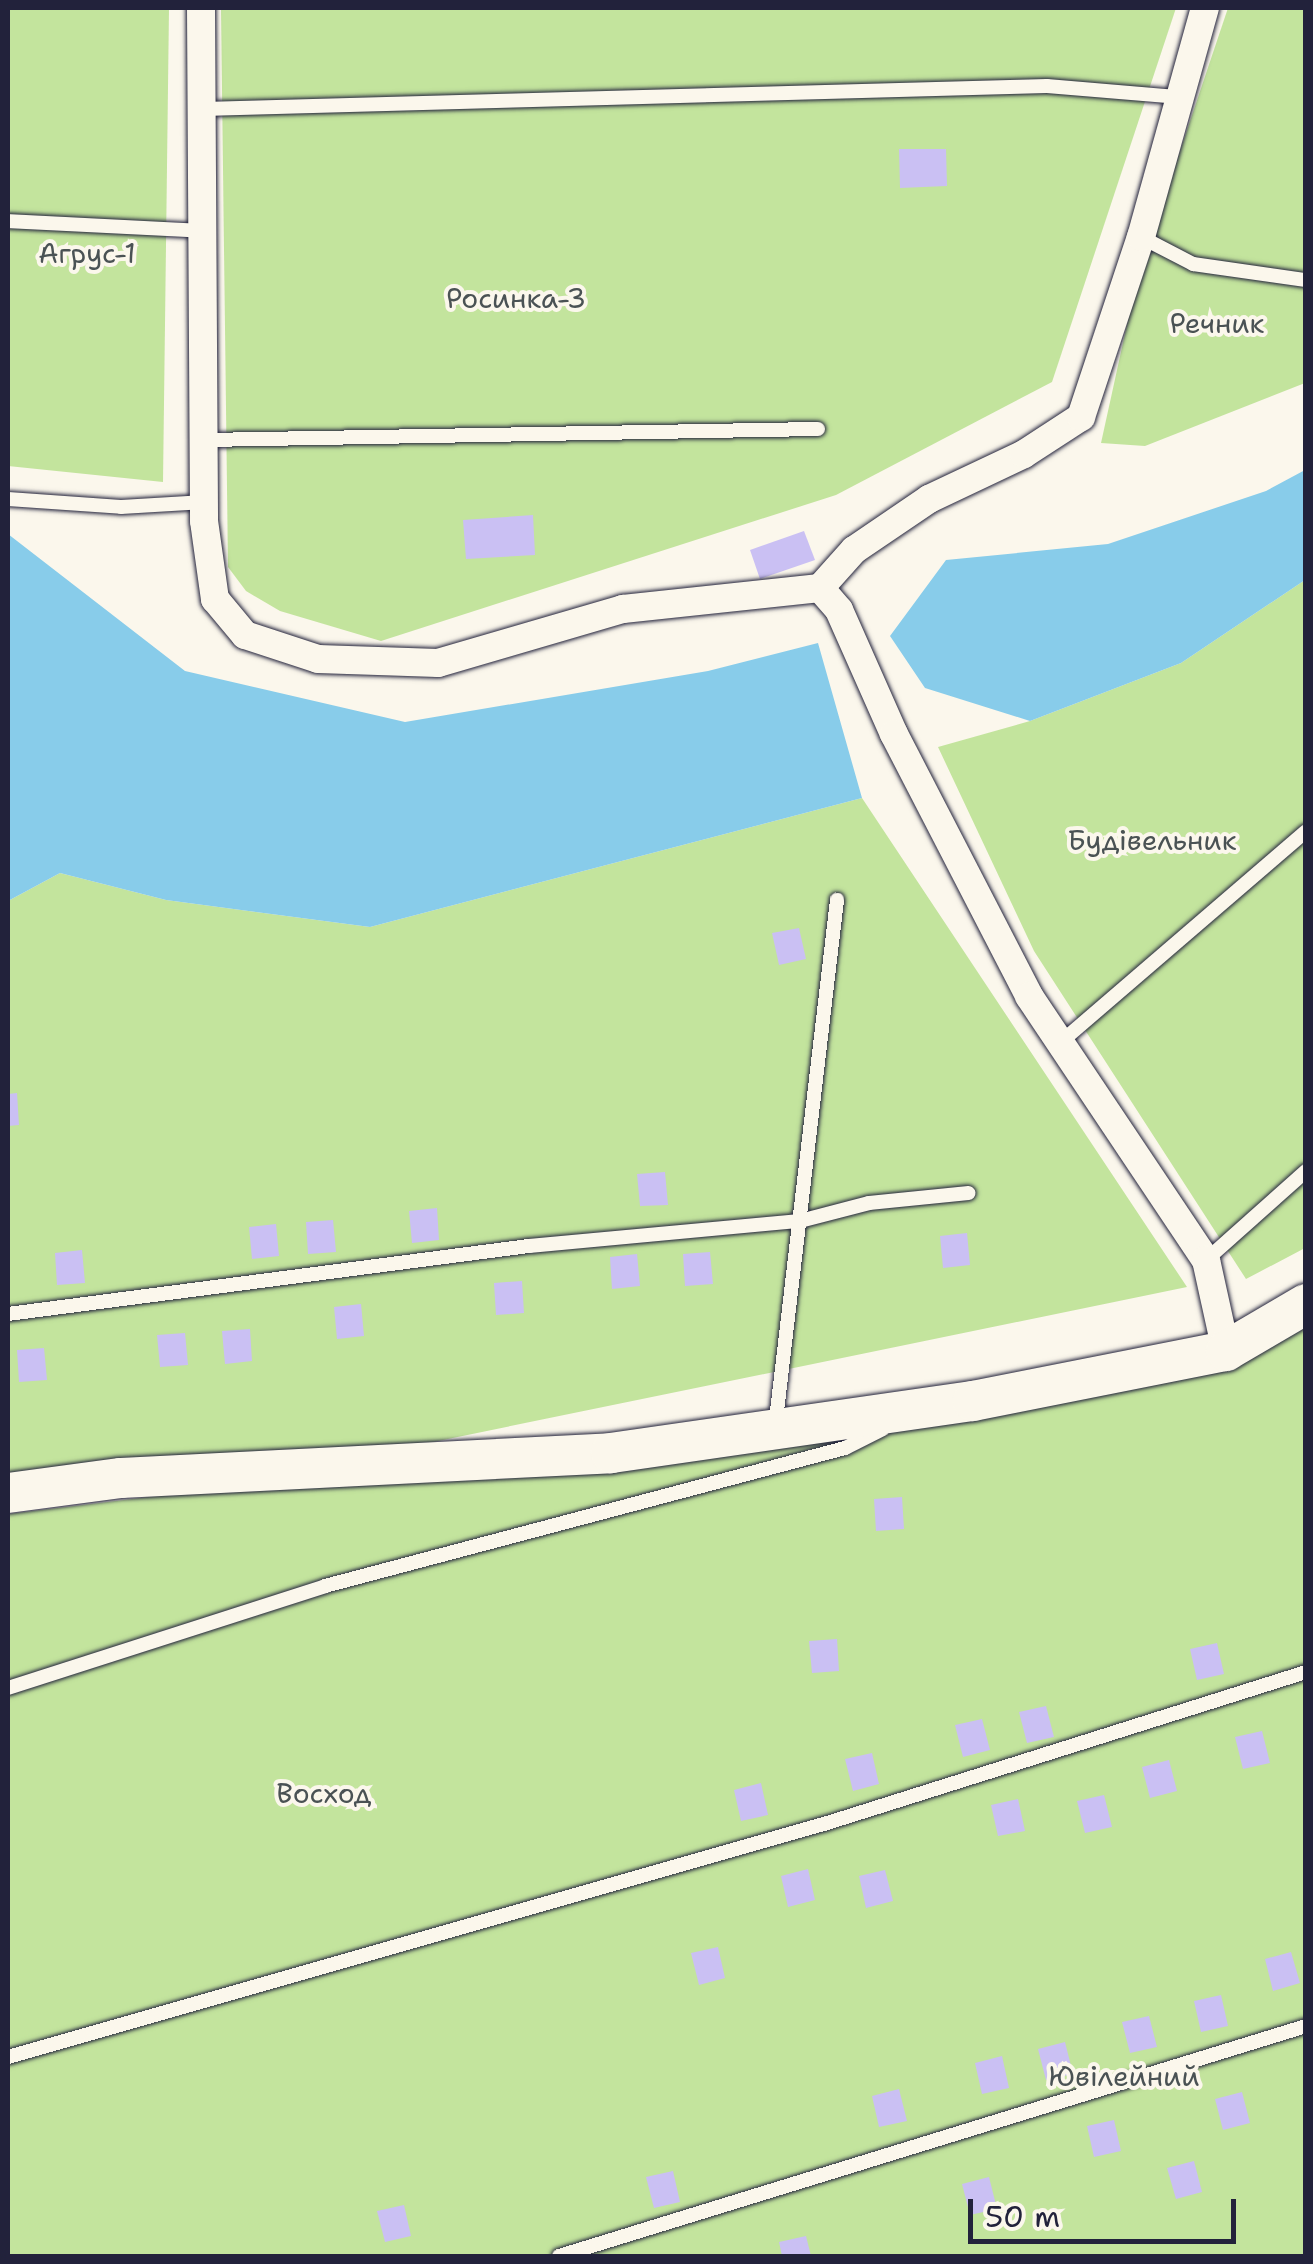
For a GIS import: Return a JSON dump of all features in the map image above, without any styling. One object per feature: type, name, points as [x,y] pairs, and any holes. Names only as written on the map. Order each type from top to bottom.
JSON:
[{"type":"street","points":[[201,8],[206,230],[204,502],[215,598],[245,635],[318,659],[438,663],[623,608],[820,588],[854,550],[929,499],[1024,454],[1081,417],[1141,237],[1177,97],[1205,8]]},
{"type":"street","points":[[820,588],[839,610],[1030,996],[1206,1260],[1226,1350]]},
{"type":"street","points":[[8,1493],[120,1478],[611,1453],[973,1401],[1226,1350],[1306,1304]]},
{"type":"lane","points":[[203,109],[1047,86],[1177,97]]},
{"type":"lane","points":[[8,221],[206,230]]},
{"type":"lane","points":[[1141,237],[1194,264],[1306,280]]},
{"type":"lane","points":[[205,440],[818,430]]},
{"type":"lane","points":[[8,498],[121,507],[204,502]]},
{"type":"lane","points":[[1061,1042],[1306,831]]},
{"type":"lane","points":[[775,1428],[837,900]]},
{"type":"lane","points":[[1206,1260],[1306,1171]]},
{"type":"lane","points":[[8,1314],[529,1246],[800,1221],[869,1204],[969,1193]]},
{"type":"lane","points":[[8,1688],[325,1586],[845,1448],[910,1416],[973,1401]]},
{"type":"lane","points":[[8,2057],[824,1824],[1306,1672]]},
{"type":"lane","points":[[559,2256],[1306,2026]]},
{"type":"green space","name":"Агрус-1","points":[[8,8],[169,8],[163,482],[8,466]]},
{"type":"green space","name":"Росинка-3","points":[[221,8],[1176,8],[1052,382],[836,495],[381,641],[280,611],[246,591],[228,567]]},
{"type":"green space","name":"Речник","points":[[1228,8],[1305,8],[1305,383],[1145,446],[1101,443],[1137,279]]},
{"type":"green space","name":"Будівельник","points":[[1305,580],[1305,1248],[1246,1279],[1034,951],[938,747],[1030,721],[1181,663]]},
{"type":"green space","points":[[862,798],[1187,1287],[258,1478],[8,1504],[8,901],[60,873],[166,900],[370,927]]},
{"type":"green space","name":"Восход","points":[[1305,1316],[1305,2256],[8,2256],[8,1514],[924,1403]]},
{"type":"water","points":[[1305,470],[1305,580],[1181,663],[1030,721],[925,688],[890,636],[946,560],[1108,544],[1266,491]]},
{"type":"water","points":[[8,534],[185,671],[405,722],[708,671],[818,643],[862,798],[370,927],[166,900],[60,873],[8,901]]},
{"type":"building","points":[[899,149],[946,149],[947,186],[900,188]]},
{"type":"building","points":[[533,515],[535,555],[466,559],[463,520]]},
{"type":"building","points":[[804,531],[815,560],[760,579],[750,550]]},
{"type":"building","points":[[799,928],[806,959],[779,965],[772,933]]},
{"type":"building","points":[[17,1093],[19,1125],[8,1126],[8,1094]]},
{"type":"building","points":[[665,1172],[668,1205],[640,1206],[637,1174]]},
{"type":"building","points":[[437,1208],[439,1240],[412,1243],[409,1211]]},
{"type":"building","points":[[333,1220],[336,1252],[308,1254],[306,1222]]},
{"type":"building","points":[[276,1224],[279,1256],[252,1259],[249,1227]]},
{"type":"building","points":[[967,1233],[970,1265],[943,1268],[940,1236]]},
{"type":"building","points":[[82,1250],[85,1283],[57,1285],[55,1253]]},
{"type":"building","points":[[710,1252],[713,1284],[685,1286],[683,1254]]},
{"type":"building","points":[[637,1254],[640,1286],[612,1289],[610,1257]]},
{"type":"building","points":[[522,1281],[524,1313],[496,1315],[494,1283]]},
{"type":"building","points":[[361,1304],[364,1336],[337,1339],[334,1307]]},
{"type":"building","points":[[250,1329],[252,1361],[225,1364],[222,1331]]},
{"type":"building","points":[[185,1333],[188,1365],[160,1367],[157,1335]]},
{"type":"building","points":[[44,1348],[47,1380],[19,1382],[17,1350]]},
{"type":"building","points":[[902,1497],[904,1529],[876,1531],[874,1499]]},
{"type":"building","points":[[837,1639],[839,1671],[812,1673],[809,1641]]},
{"type":"building","points":[[1217,1643],[1224,1674],[1197,1680],[1190,1649]]},
{"type":"building","points":[[1046,1706],[1054,1737],[1027,1743],[1019,1712]]},
{"type":"building","points":[[982,1719],[990,1750],[963,1757],[955,1725]]},
{"type":"building","points":[[1262,1731],[1270,1763],[1243,1769],[1235,1737]]},
{"type":"building","points":[[872,1753],[879,1784],[853,1791],[845,1759]]},
{"type":"building","points":[[1169,1760],[1177,1791],[1150,1798],[1142,1767]]},
{"type":"building","points":[[761,1783],[768,1815],[741,1821],[734,1790]]},
{"type":"building","points":[[1104,1795],[1112,1827],[1085,1833],[1077,1801]]},
{"type":"building","points":[[1018,1799],[1025,1831],[998,1836],[991,1805]]},
{"type":"building","points":[[808,1869],[815,1900],[788,1907],[781,1876]]},
{"type":"building","points":[[885,1870],[893,1901],[866,1908],[859,1876]]},
{"type":"building","points":[[718,1947],[725,1978],[699,1985],[691,1953]]},
{"type":"building","points":[[1291,1952],[1300,1983],[1273,1991],[1265,1959]]},
{"type":"building","points":[[1221,1995],[1228,2026],[1201,2032],[1194,2001]]},
{"type":"building","points":[[1149,2016],[1157,2047],[1130,2053],[1122,2022]]},
{"type":"building","points":[[1065,2042],[1073,2074],[1046,2080],[1038,2049]]},
{"type":"building","points":[[1002,2056],[1009,2088],[982,2094],[975,2063]]},
{"type":"building","points":[[899,2089],[907,2121],[879,2127],[872,2096]]},
{"type":"building","points":[[1242,2092],[1250,2123],[1223,2130],[1215,2099]]},
{"type":"building","points":[[1114,2120],[1121,2151],[1094,2157],[1087,2126]]},
{"type":"building","points":[[1194,2161],[1202,2192],[1176,2199],[1167,2168]]},
{"type":"building","points":[[673,2171],[680,2202],[654,2208],[646,2177]]},
{"type":"building","points":[[989,2177],[997,2209],[970,2215],[962,2184]]},
{"type":"building","points":[[404,2205],[411,2236],[385,2242],[377,2211]]},
{"type":"building","points":[[806,2236],[811,2256],[782,2256],[779,2242]]},
{"type":"park label","name":"Ювілейний","points":[[1124,2076]]}]
